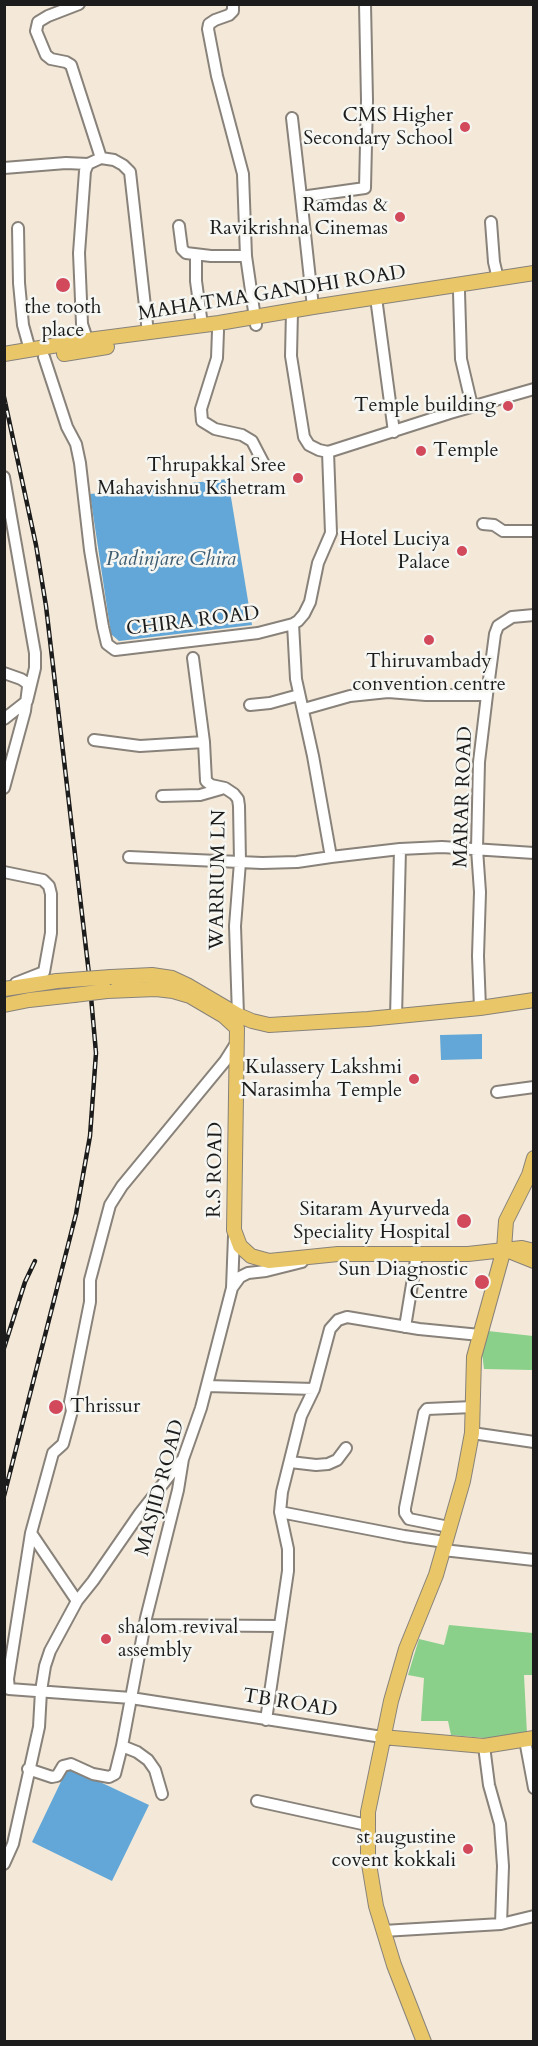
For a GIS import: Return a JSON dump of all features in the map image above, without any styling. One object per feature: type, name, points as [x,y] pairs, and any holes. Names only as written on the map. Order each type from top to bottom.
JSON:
[{"type":"main road","name":"MAHATMA GANDHI ROAD","points":[[292,315],[313,307],[534,273]]},
{"type":"main road","name":"MAHATMA GANDHI ROAD","points":[[10,358],[30,351],[218,332],[292,315],[534,282]]},
{"type":"main road","name":"MAHATMA GANDHI ROAD","points":[[10,358],[44,357],[148,333],[255,322]]},
{"type":"main road","points":[[4,989],[57,981],[111,977],[152,975],[172,978],[187,985],[244,1031],[269,1025],[396,1017],[534,1000]]},
{"type":"main road","points":[[4,1005],[107,991],[156,989],[190,996],[224,1016],[238,1028]]},
{"type":"main road","points":[[238,1028],[252,1021],[269,1025]]},
{"type":"main road","name":"R.S ROAD","points":[[238,1028],[234,1230],[243,1250],[260,1260],[323,1256],[468,1254],[522,1248],[534,1251]]},
{"type":"main road","points":[[424,2042],[394,1965],[371,1886],[367,1825],[382,1737],[406,1648],[436,1575],[463,1482],[472,1433],[474,1357],[504,1249],[506,1221],[534,1158]]},
{"type":"main road","points":[[504,1249],[534,1261]]},
{"type":"main road","name":"TB ROAD","points":[[382,1737],[484,1746],[529,1739]]},
{"type":"street","points":[[79,4],[38,22],[36,31],[46,55],[51,59],[71,65],[101,158]]},
{"type":"street","points":[[233,4],[233,11],[229,15],[214,20],[208,28],[217,76],[243,174],[246,256],[255,322]]},
{"type":"street","points":[[301,197],[365,188],[367,100],[365,4]]},
{"type":"street","points":[[292,118],[313,307]]},
{"type":"street","points":[[4,168],[88,164],[101,158],[114,160],[130,172],[148,333]]},
{"type":"street","points":[[88,164],[85,171],[79,253],[82,324],[89,345]]},
{"type":"street","points":[[491,222],[494,262],[498,279]]},
{"type":"street","points":[[180,226],[182,249],[186,253],[246,256]]},
{"type":"street","points":[[18,228],[19,283],[30,351]]},
{"type":"street","points":[[196,255],[196,281],[202,326]]},
{"type":"street","points":[[459,292],[461,359],[472,406]]},
{"type":"street","points":[[378,305],[394,432]]},
{"type":"street","points":[[292,315],[291,356],[304,437],[309,445],[319,450],[328,452],[472,406],[534,389]]},
{"type":"street","points":[[218,332],[217,358],[201,409],[202,421],[215,429],[242,435],[252,441],[265,466]]},
{"type":"street","name":"CHIRA ROAD","points":[[44,357],[67,427],[76,444],[90,550],[107,644],[115,650],[126,649],[258,633],[293,624]]},
{"type":"street","points":[[328,452],[331,533],[318,563],[310,602],[304,614],[293,624],[299,695],[304,709],[331,857]]},
{"type":"street","points":[[4,477],[35,653],[35,668],[4,788]]},
{"type":"street","points":[[483,524],[494,525],[503,531],[534,531]]},
{"type":"street","name":"MARAR ROAD","points":[[480,1008],[478,956],[480,892],[477,849],[479,762],[495,634],[498,626],[512,617],[534,615]]},
{"type":"street","name":"WARRIUM LN","points":[[193,658],[204,742],[206,781],[211,785],[225,788],[238,799],[240,862],[235,926],[238,1028]]},
{"type":"street","points":[[4,673],[27,683],[27,701]]},
{"type":"street","points":[[304,709],[350,696],[388,692],[487,696]]},
{"type":"street","points":[[250,705],[270,703],[299,695]]},
{"type":"street","points":[[4,719],[27,701]]},
{"type":"street","points":[[94,740],[140,746],[204,742]]},
{"type":"street","points":[[162,796],[200,795],[225,788]]},
{"type":"street","points":[[129,857],[297,862],[400,849],[442,847],[534,853]]},
{"type":"street","points":[[396,1017],[400,849]]},
{"type":"street","points":[[4,872],[43,880],[49,886],[51,894],[51,933],[44,972],[4,989]]},
{"type":"street","points":[[77,1601],[31,1533],[53,1453],[63,1444],[72,1411],[70,1402],[90,1302],[90,1280],[110,1205],[122,1185],[225,1061],[238,1028]]},
{"type":"street","points":[[497,1092],[534,1087]]},
{"type":"street","name":"MASJID ROAD","points":[[28,1769],[52,1777],[57,1776],[63,1766],[71,1764],[93,1774],[109,1777],[115,1774],[144,1624],[178,1491],[183,1459],[207,1386],[232,1288],[234,1230]]},
{"type":"street","points":[[405,1327],[417,1254]]},
{"type":"street","points":[[232,1288],[240,1277],[248,1273],[282,1268],[323,1256]]},
{"type":"street","points":[[266,1720],[288,1570],[288,1548],[280,1512],[282,1492],[301,1416],[314,1389],[330,1329],[338,1320],[347,1317],[405,1327],[480,1335]]},
{"type":"street","points":[[207,1386],[314,1389]]},
{"type":"street","points":[[449,1527],[410,1519],[405,1514],[424,1413],[432,1407],[473,1407]]},
{"type":"street","points":[[472,1433],[534,1442]]},
{"type":"street","points":[[290,1462],[328,1464],[337,1460],[346,1448]]},
{"type":"street","points":[[4,1864],[13,1844],[39,1727],[41,1691],[50,1651],[77,1601],[140,1513],[183,1459]]},
{"type":"street","points":[[280,1512],[444,1546],[534,1560]]},
{"type":"street","name":"TB ROAD","points":[[31,1533],[8,1679],[9,1689],[130,1698],[382,1737]]},
{"type":"street","points":[[65,1583],[88,1587]]},
{"type":"street","points":[[144,1624],[279,1626]]},
{"type":"street","points":[[529,1739],[534,1788]]},
{"type":"street","points":[[122,1746],[137,1752],[148,1760],[155,1770],[162,1794]]},
{"type":"street","points":[[484,1746],[489,1785],[500,1824],[503,1866],[501,1924]]},
{"type":"street","points":[[257,1801],[367,1825]]},
{"type":"street","points":[[383,1931],[501,1924],[534,1916]]},
{"type":"green space","points":[[488,1331],[533,1336],[533,1370],[484,1369],[482,1353]]},
{"type":"green space","points":[[449,1625],[533,1633],[533,1675],[524,1675],[527,1734],[485,1738],[451,1735],[448,1721],[421,1721],[424,1678],[408,1675],[419,1639],[444,1645]]},
{"type":"water","name":"Padinjare Chira","points":[[228,479],[252,625],[119,641],[111,634],[90,494]]},
{"type":"water","points":[[482,1034],[482,1059],[441,1060],[440,1035]]},
{"type":"water","points":[[68,1767],[149,1805],[112,1881],[32,1842]]},
{"type":"railway","points":[[4,397],[36,545],[46,606],[89,974],[96,1053],[90,1136],[76,1214],[4,1496]]},
{"type":"railway","points":[[4,1348],[25,1282],[35,1261]]},
{"type":"place","name":"CMS Higher Secondary School","points":[[465,127]]},
{"type":"place","name":"Ramdas & Ravikrishna Cinemas","points":[[400,217]]},
{"type":"place","name":"the tooth place","points":[[63,285]]},
{"type":"place","name":"Temple building","points":[[508,406]]},
{"type":"place","name":"Temple","points":[[421,451]]},
{"type":"place","name":"Thrupakkal Sree Mahavishnu Kshetram","points":[[298,478]]},
{"type":"place","name":"Hotel Luciya Palace","points":[[462,551]]},
{"type":"place","name":"Thiruvambady convention centre","points":[[429,640]]},
{"type":"place","name":"Kulassery Lakshmi Narasimha Temple","points":[[414,1079]]},
{"type":"place","name":"Sitaram Ayurveda Speciality Hospital","points":[[464,1221]]},
{"type":"place","name":"Sun Diagnostic Centre","points":[[482,1282]]},
{"type":"place","name":"Thrissur","points":[[56,1407]]},
{"type":"place","name":"shalom revival assembly","points":[[106,1639]]},
{"type":"place","name":"st augustine covent kokkali","points":[[468,1849]]}]
